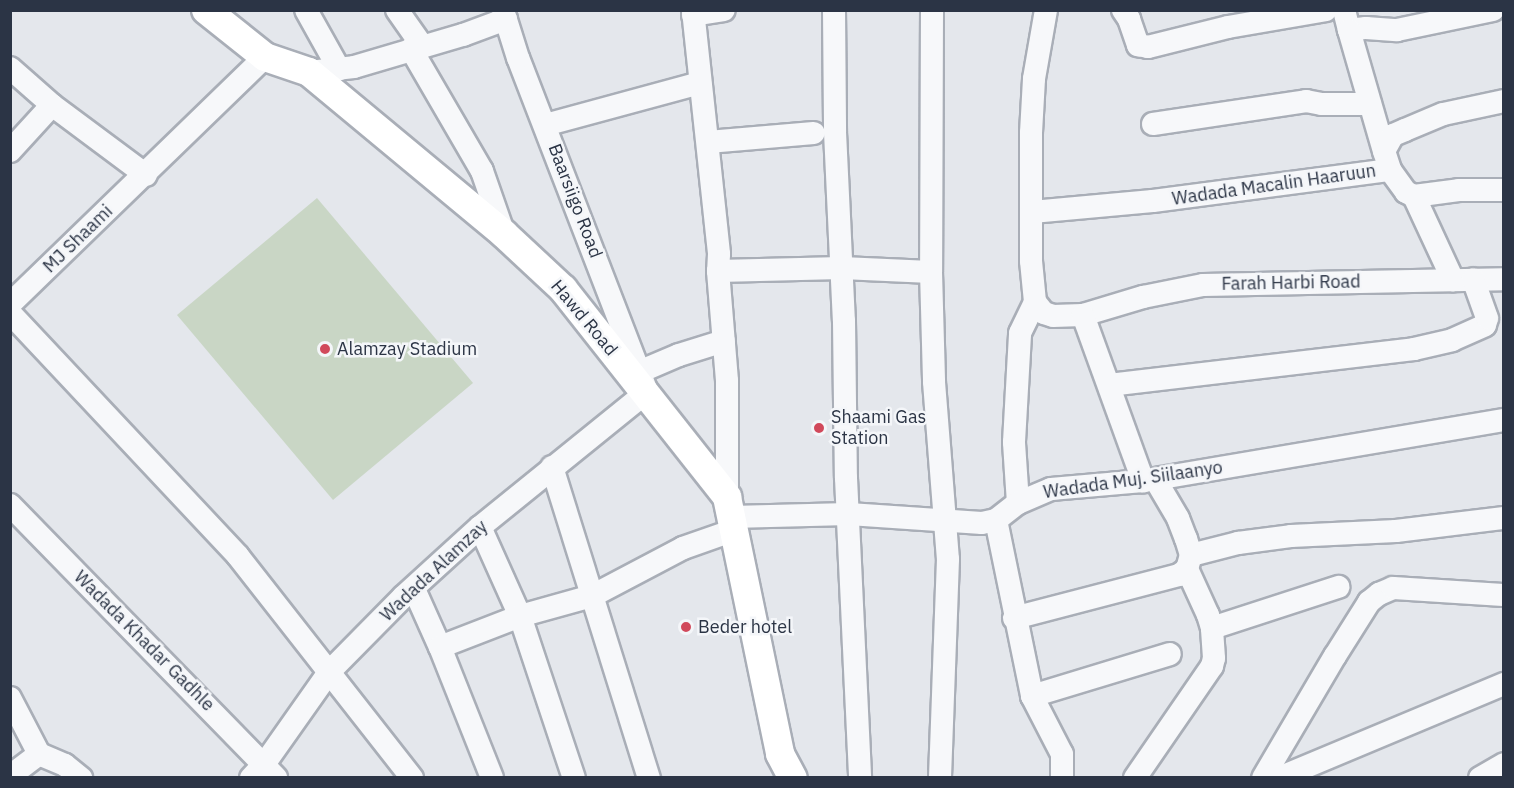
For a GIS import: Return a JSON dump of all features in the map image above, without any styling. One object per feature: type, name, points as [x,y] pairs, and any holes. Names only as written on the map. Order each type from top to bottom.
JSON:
[{"type":"main road","name":"Hawd Road","points":[[206,10],[266,57],[309,72],[504,234],[563,289],[601,340],[643,382],[731,515],[787,766]]},
{"type":"street","points":[[306,10],[339,69]]},
{"type":"street","points":[[397,10],[482,171],[504,234]]},
{"type":"street","points":[[724,10],[693,13],[715,201],[727,381],[731,515]]},
{"type":"street","points":[[834,10],[836,177],[842,268],[860,777]]},
{"type":"street","points":[[932,10],[931,272],[934,382],[948,559],[940,777]]},
{"type":"street","points":[[1018,503],[1014,442],[1020,333],[1035,302],[1031,261],[1034,79],[1046,10]]},
{"type":"street","points":[[1123,10],[1129,19],[1138,45],[1142,47],[1228,27],[1326,10]]},
{"type":"street","points":[[1346,20],[1366,28],[1397,30],[1493,10]]},
{"type":"street","points":[[309,72],[339,69],[417,48],[504,15]]},
{"type":"street","name":"Baarsiigo Road","points":[[504,15],[643,382]]},
{"type":"street","points":[[1346,20],[1387,160]]},
{"type":"street","name":"MJ Shaami","points":[[10,304],[266,57]]},
{"type":"street","points":[[10,69],[52,105],[146,175]]},
{"type":"street","points":[[545,124],[700,83]]},
{"type":"street","points":[[1153,124],[1306,101],[1322,104],[1370,104]]},
{"type":"street","points":[[1387,160],[1393,135],[1443,114],[1503,101]]},
{"type":"street","points":[[10,151],[52,105]]},
{"type":"street","points":[[708,142],[814,133]]},
{"type":"street","name":"Wadada Macalin Haaruun","points":[[1032,212],[1152,201],[1387,160],[1407,192],[1414,196],[1487,318],[1485,325],[1452,340],[1414,349],[1108,385]]},
{"type":"street","points":[[1414,196],[1459,190],[1503,190]]},
{"type":"street","points":[[718,271],[842,268],[931,272]]},
{"type":"street","name":"Farah Harbi Road","points":[[1035,302],[1044,313],[1053,316],[1083,315],[1143,297],[1203,285],[1503,279]]},
{"type":"street","points":[[10,314],[238,556],[412,777]]},
{"type":"street","points":[[1083,315],[1108,385],[1149,480],[1178,518],[1189,562],[1212,628],[1212,666],[1135,777]]},
{"type":"street","name":"Wadada Alamzay","points":[[264,773],[330,671],[480,527],[552,467],[643,382],[679,355],[724,341]]},
{"type":"street","name":"Wadada Muj. Siilaanyo","points":[[996,520],[1018,503],[1051,489],[1149,480],[1503,420]]},
{"type":"street","points":[[552,467],[649,777]]},
{"type":"street","name":"Wadada Khadar Gadhle","points":[[10,505],[264,773]]},
{"type":"street","points":[[440,647],[520,616],[592,596],[683,548],[731,515],[849,514],[944,519],[965,524],[996,520],[1014,618],[1032,696],[1062,754],[1062,777]]},
{"type":"street","points":[[1014,618],[1179,576],[1189,562],[1238,543],[1291,536],[1396,531],[1503,518]]},
{"type":"street","points":[[480,527],[520,616],[574,777]]},
{"type":"street","points":[[1212,628],[1338,587]]},
{"type":"street","points":[[1263,777],[1335,656],[1369,602],[1378,594],[1393,588],[1503,595]]},
{"type":"street","points":[[414,589],[492,777]]},
{"type":"street","points":[[1032,696],[1170,654]]},
{"type":"street","points":[[1279,777],[1503,684]]},
{"type":"street","points":[[10,698],[39,754],[65,765],[81,777]]},
{"type":"street","points":[[10,776],[39,754]]},
{"type":"street","points":[[1480,777],[1503,764]]},
{"type":"green space","name":"Alamzay Stadium","points":[[317,198],[473,383],[333,500],[177,315]]},
{"type":"place","name":"Alamzay Stadium","points":[[325,349]]},
{"type":"place","name":"Shaami Gas Station","points":[[819,428]]},
{"type":"place","name":"Beder hotel","points":[[686,627]]}]
